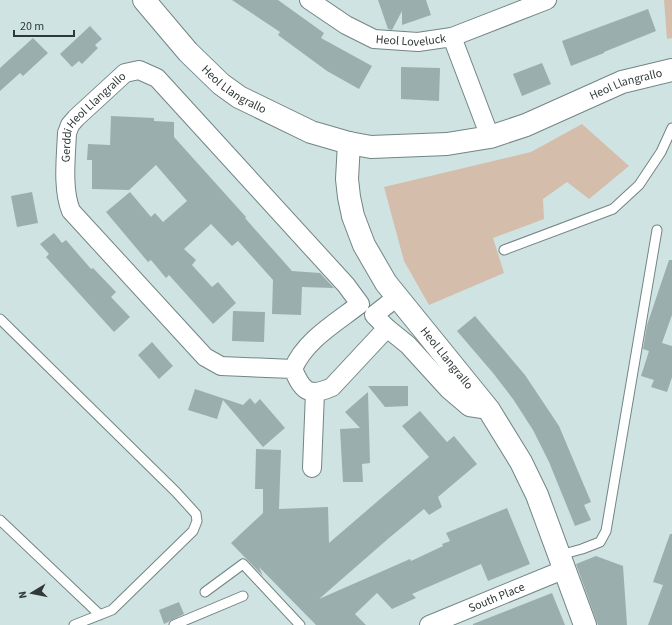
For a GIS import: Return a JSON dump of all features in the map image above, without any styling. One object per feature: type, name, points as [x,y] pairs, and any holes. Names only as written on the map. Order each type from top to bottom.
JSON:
[{"type":"street","name":"Heol Llangrallo","points":[[144,0],[188,52],[221,84],[239,97],[311,132],[349,143],[372,147],[447,144],[490,137],[526,125],[622,82],[672,70]]},
{"type":"street","name":"Heol Loveluck","points":[[309,0],[346,25],[374,39],[418,42],[452,37],[547,0]]},
{"type":"street","name":"Heol Loveluck","points":[[452,37],[490,137]]},
{"type":"street","name":"Gerddi Heol Llangrallo","points":[[293,369],[221,366],[213,363],[205,357],[71,211],[68,204],[66,190],[67,133],[70,125],[125,73],[139,70],[157,78],[346,285],[367,310],[408,346],[449,390],[469,406],[489,410]]},
{"type":"street","name":"Heol Llangrallo","points":[[349,143],[347,179],[353,216],[364,245],[386,284],[489,410],[524,468],[537,495],[585,625]]},
{"type":"street","points":[[387,328],[332,387],[323,391],[315,392],[305,389],[300,385],[293,369],[298,358],[305,349],[326,330],[397,297]]},
{"type":"street","points":[[312,468],[315,392]]},
{"type":"street","name":"South Place","points":[[429,625],[448,621],[561,563]]},
{"type":"lane","points":[[504,250],[613,208],[639,185],[661,152],[672,128]]},
{"type":"lane","points":[[561,563],[582,549],[600,542],[606,531],[657,230]]},
{"type":"lane","points":[[0,319],[176,492],[196,514],[197,521],[193,531],[112,610],[74,625]]},
{"type":"lane","points":[[0,520],[100,615]]},
{"type":"lane","points":[[205,592],[243,564],[300,625]]},
{"type":"lane","points":[[174,625],[243,596]]},
{"type":"shaded area","points":[[664,0],[672,0],[672,38],[667,39]]},
{"type":"shaded area","points":[[582,124],[629,166],[589,199],[567,182],[543,199],[544,219],[493,238],[504,273],[429,305],[404,261],[384,187],[531,152]]},
{"type":"building","points":[[232,0],[278,0],[324,33],[321,38],[372,66],[359,89],[327,71],[278,35],[280,32]]},
{"type":"building","points":[[378,0],[426,0],[431,15],[402,25],[402,11],[392,30],[388,29]]},
{"type":"building","points":[[648,9],[656,31],[571,66],[562,41]]},
{"type":"building","points":[[90,26],[102,39],[95,45],[98,48],[82,64],[79,61],[72,67],[60,54]]},
{"type":"building","points":[[33,38],[48,53],[23,76],[20,73],[0,91],[0,68]]},
{"type":"building","points":[[542,63],[551,84],[522,96],[513,74]]},
{"type":"building","points":[[401,67],[440,68],[439,101],[401,99]]},
{"type":"building","points":[[111,116],[154,118],[154,121],[174,122],[174,137],[292,271],[320,273],[334,288],[302,287],[301,315],[272,314],[273,280],[238,241],[232,246],[211,224],[184,249],[196,260],[192,265],[212,287],[218,282],[236,303],[213,324],[169,275],[166,278],[151,260],[148,262],[106,212],[130,192],[151,217],[155,213],[163,222],[187,201],[156,165],[129,190],[92,189],[92,160],[87,160],[88,144],[110,145]]},
{"type":"building","points":[[32,192],[38,223],[17,227],[11,196]]},
{"type":"building","points":[[54,233],[62,243],[66,240],[91,269],[93,268],[116,292],[111,297],[130,317],[114,332],[46,257],[49,254],[40,244]]},
{"type":"building","points":[[669,260],[672,260],[672,315],[662,343],[672,346],[672,377],[667,392],[651,387],[654,380],[641,376],[649,351],[643,349],[647,325]]},
{"type":"building","points":[[233,311],[265,312],[264,342],[232,341]]},
{"type":"building","points":[[475,316],[525,375],[559,426],[591,502],[584,505],[591,520],[575,526],[549,462],[533,430],[513,399],[457,331]]},
{"type":"building","points":[[152,342],[173,366],[159,379],[138,355]]},
{"type":"building","points":[[368,386],[408,386],[408,406],[385,407]]},
{"type":"building","points":[[195,389],[243,405],[250,398],[255,404],[260,399],[285,428],[263,447],[223,400],[217,419],[188,410]]},
{"type":"building","points":[[368,392],[370,463],[362,464],[363,482],[343,482],[340,429],[360,428],[345,412]]},
{"type":"building","points":[[420,411],[447,442],[454,436],[477,464],[438,497],[442,507],[429,515],[424,509],[319,599],[410,559],[411,561],[443,546],[442,544],[450,541],[446,533],[507,508],[530,564],[488,581],[481,564],[412,594],[416,598],[392,609],[377,593],[355,614],[366,625],[316,625],[259,567],[263,576],[231,543],[263,513],[263,489],[255,489],[256,449],[281,450],[279,509],[328,507],[329,543],[429,457],[402,426]]},
{"type":"building","points":[[670,534],[672,534],[672,625],[648,625],[663,585],[653,582]]},
{"type":"building","points":[[596,556],[623,566],[627,625],[598,625],[576,564]]},
{"type":"building","points":[[552,593],[565,625],[473,625],[473,624]]},
{"type":"building","points":[[179,602],[184,614],[164,624],[159,610]]}]
